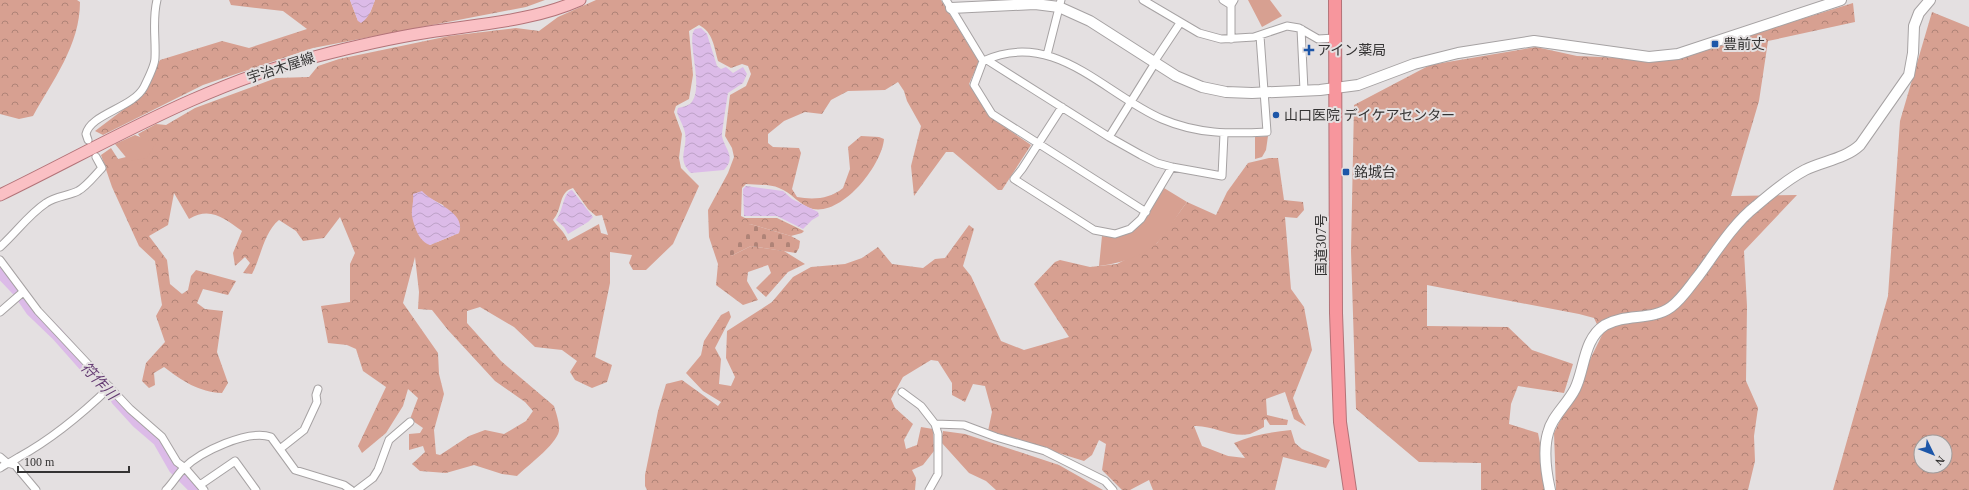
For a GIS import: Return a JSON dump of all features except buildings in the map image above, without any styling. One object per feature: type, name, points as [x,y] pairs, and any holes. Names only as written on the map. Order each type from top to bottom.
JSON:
[{"type":"highway","name":"国道307号","points":[[1335,0],[1336,313],[1340,422],[1350,490]]},
{"type":"main road","name":"宇治木屋線","points":[[0,195],[167,111],[278,68],[313,57],[392,39],[521,18],[557,9],[580,0]]},
{"type":"street","points":[[88,140],[86,134],[90,126],[135,99],[144,87],[155,59],[154,10],[157,0]]},
{"type":"street","points":[[1143,0],[1199,34],[1221,39],[1260,36],[1287,26],[1301,29],[1318,39],[1335,38]]},
{"type":"street","points":[[1223,0],[1233,3],[1231,39]]},
{"type":"street","points":[[948,4],[1060,4],[1090,21],[1176,76],[1202,87],[1226,92],[1264,92],[1336,88],[1358,85],[1414,64],[1458,53],[1534,41],[1648,57],[1678,54],[1841,0]]},
{"type":"street","points":[[1550,490],[1546,466],[1547,433],[1551,424],[1574,390],[1588,349],[1598,330],[1615,321],[1627,317],[1661,314],[1672,307],[1688,289],[1742,219],[1756,206],[1805,170],[1853,152],[1860,145],[1909,75],[1913,53],[1914,26],[1919,13],[1930,0]]},
{"type":"street","points":[[948,4],[985,61],[1146,158],[1172,167],[1222,176],[1224,134]]},
{"type":"street","points":[[1047,55],[1060,4]]},
{"type":"street","points":[[1109,137],[1180,23]]},
{"type":"street","points":[[1301,29],[1304,90]]},
{"type":"street","points":[[985,61],[1018,53],[1047,55],[1061,59],[1081,69],[1130,102],[1162,119],[1205,132],[1224,134],[1267,132],[1260,36]]},
{"type":"street","points":[[985,61],[974,85],[992,114],[1146,212]]},
{"type":"street","points":[[1062,107],[1039,144],[1014,179],[1094,230],[1108,234],[1123,233],[1130,229],[1146,212],[1172,167]]},
{"type":"street","points":[[0,247],[32,214],[46,203],[54,198],[79,191],[102,168],[96,157]]},
{"type":"street","points":[[0,260],[38,311],[139,418],[162,437],[177,462],[202,488],[235,461],[256,490]]},
{"type":"street","points":[[0,312],[23,292]]},
{"type":"street","points":[[0,468],[20,457],[64,426],[110,387]]},
{"type":"street","points":[[280,449],[304,430],[317,402],[316,395],[318,390]]},
{"type":"street","points":[[902,392],[920,406],[935,424],[938,434],[938,474],[929,490]]},
{"type":"street","points":[[358,490],[373,478],[378,470],[389,440],[410,422]]},
{"type":"street","points":[[935,424],[964,425],[996,437],[1045,451],[1105,480],[1114,490]]},
{"type":"street","points":[[166,490],[184,468],[207,452],[235,439],[264,435],[271,437],[295,470],[344,485],[351,490]]},
{"type":"street","points":[[0,457],[7,463],[15,465],[36,490]]},
{"type":"green space","points":[[0,0],[77,0],[80,2],[79,18],[75,33],[64,62],[33,116],[19,119],[0,114]]},
{"type":"green space","points":[[229,0],[350,0],[358,21],[370,13],[375,0],[545,0],[526,7],[313,48],[203,85],[103,135],[95,131],[140,97],[160,60],[222,41],[249,48],[307,29],[283,11],[231,5]]},
{"type":"green space","points":[[596,0],[941,0],[979,62],[969,84],[990,117],[1031,145],[1002,190],[998,190],[953,152],[946,152],[914,196],[911,166],[921,126],[898,82],[885,90],[848,91],[831,100],[822,114],[805,112],[784,121],[768,134],[768,143],[773,147],[799,148],[801,153],[792,189],[797,197],[821,198],[838,192],[843,188],[850,169],[848,147],[861,136],[879,137],[884,139],[882,150],[869,174],[859,186],[848,196],[825,209],[813,209],[808,207],[788,193],[775,187],[746,184],[742,188],[741,216],[745,218],[777,218],[804,231],[791,236],[750,224],[731,256],[751,246],[784,251],[805,264],[788,272],[766,297],[756,288],[771,273],[768,265],[748,272],[747,281],[758,300],[743,305],[716,285],[718,264],[709,237],[708,210],[728,173],[734,157],[732,148],[725,136],[730,95],[746,86],[751,74],[748,66],[742,64],[731,68],[718,61],[710,36],[704,28],[699,25],[689,31],[693,75],[689,99],[676,106],[674,112],[682,134],[679,158],[681,168],[699,186],[673,244],[646,270],[633,270],[629,263],[632,255],[610,252],[610,283],[595,357],[612,365],[607,382],[592,388],[575,380],[570,372],[577,361],[562,350],[535,347],[514,327],[480,307],[467,311],[467,323],[501,361],[554,406],[557,415],[559,431],[557,437],[541,455],[517,476],[502,474],[474,465],[446,473],[420,471],[412,464],[425,452],[423,446],[409,450],[409,434],[420,433],[423,428],[410,419],[418,398],[408,389],[403,406],[386,433],[362,453],[358,446],[386,387],[363,371],[356,349],[347,345],[328,343],[321,306],[350,302],[350,264],[355,253],[340,217],[324,238],[303,241],[296,231],[279,220],[266,238],[252,274],[243,273],[250,263],[245,257],[235,266],[233,253],[242,231],[217,215],[197,215],[189,219],[174,193],[168,225],[149,236],[167,260],[170,284],[182,294],[188,290],[191,276],[196,270],[236,281],[228,295],[203,289],[197,303],[205,309],[223,311],[217,352],[228,383],[222,393],[198,388],[177,377],[164,367],[154,373],[155,385],[149,388],[142,381],[146,363],[165,342],[156,316],[162,305],[155,261],[139,246],[112,187],[101,155],[111,148],[118,159],[134,155],[147,147],[138,134],[156,124],[166,125],[195,108],[276,78],[309,77],[318,66],[339,59],[449,36],[516,28],[539,31],[558,17]],"holes":[[[573,188],[588,209],[596,216],[602,215],[608,235],[601,233],[599,224],[568,241],[563,231],[553,220],[565,193]],[[427,197],[443,205],[459,233],[430,245],[415,226],[413,215],[414,202]],[[415,257],[419,292],[418,309],[432,310],[448,330],[495,381],[525,402],[533,411],[526,421],[504,434],[485,430],[469,436],[440,455],[436,454],[434,430],[444,394],[439,374],[438,353],[403,303]]]},
{"type":"green space","points":[[1248,0],[1270,0],[1282,16],[1262,27]]},
{"type":"green space","points":[[1853,3],[1855,22],[1768,41],[1759,101],[1731,196],[1797,195],[1744,251],[1747,306],[1746,381],[1758,408],[1754,436],[1755,461],[1748,490],[1556,490],[1554,433],[1602,335],[1594,318],[1579,314],[1427,285],[1427,326],[1508,327],[1532,350],[1573,364],[1564,393],[1518,386],[1511,404],[1509,424],[1538,433],[1549,490],[1481,490],[1481,463],[1419,462],[1356,409],[1351,251],[1354,105],[1430,65],[1536,47],[1577,56],[1669,60]]},
{"type":"green space","points":[[1932,12],[1969,27],[1969,490],[1833,490],[1888,296],[1900,121]]},
{"type":"green space","points":[[135,135],[156,143],[147,158],[129,161],[115,144]]},
{"type":"green space","points":[[1268,136],[1266,150],[1262,157],[1255,159],[1255,137]]},
{"type":"green space","points":[[1269,158],[1278,158],[1284,200],[1303,202],[1304,210],[1297,218],[1285,217],[1291,289],[1304,307],[1312,350],[1293,398],[1299,414],[1306,426],[1294,419],[1285,392],[1266,399],[1267,415],[1288,420],[1287,425],[1270,425],[1266,419],[1264,420],[1264,427],[1250,434],[1243,435],[1208,427],[1194,426],[1202,446],[1228,456],[1245,458],[1234,443],[1262,434],[1291,430],[1295,443],[1302,449],[1330,460],[1326,468],[1283,457],[1275,490],[1153,490],[1149,480],[1130,490],[1122,490],[1102,470],[1106,444],[1099,440],[1092,455],[1084,461],[988,431],[992,412],[985,386],[973,384],[965,402],[952,395],[952,383],[938,361],[931,360],[903,377],[891,399],[895,408],[913,424],[904,440],[906,449],[917,445],[921,427],[933,429],[934,451],[923,465],[912,470],[916,478],[915,490],[647,490],[645,486],[645,475],[658,411],[666,384],[682,380],[718,406],[721,402],[703,391],[686,373],[701,355],[704,341],[721,315],[729,311],[731,317],[715,348],[721,359],[719,384],[731,386],[735,377],[726,358],[727,331],[772,302],[793,277],[811,267],[845,264],[862,258],[878,247],[892,264],[923,268],[935,259],[945,258],[969,225],[974,229],[963,266],[971,276],[1001,341],[1024,350],[1069,337],[1034,284],[1055,262],[1060,260],[1090,267],[1117,264],[1157,243],[1187,202],[1216,215],[1227,192],[1248,163]]},
{"type":"green space","points":[[1164,188],[1187,202],[1158,242],[1153,247],[1139,255],[1123,261],[1099,266],[1102,236],[1114,237],[1124,235],[1133,230],[1147,216]]},
{"type":"green space","points":[[750,224],[791,236],[800,241],[799,248],[796,253],[751,246],[731,256],[727,250],[745,227]]},
{"type":"green space","points":[[943,431],[965,434],[1059,465],[1103,490],[996,490],[986,481],[969,473],[941,442]]},
{"type":"water","points":[[350,0],[375,0],[368,16],[361,23],[358,21]]},
{"type":"water","points":[[701,28],[707,34],[717,66],[721,69],[726,67],[733,73],[743,67],[747,74],[743,83],[728,93],[722,136],[730,157],[728,165],[724,170],[691,173],[684,163],[683,158],[686,139],[684,128],[677,112],[678,108],[690,104],[694,97],[696,76],[692,43],[695,29]]},
{"type":"water","points":[[746,186],[783,191],[792,199],[818,212],[819,216],[812,220],[803,229],[777,216],[744,216],[743,189]]},
{"type":"water","points":[[572,190],[593,217],[588,222],[568,234],[564,227],[556,220],[567,194]]},
{"type":"water","points":[[422,191],[458,219],[460,226],[459,233],[430,245],[423,241],[416,229],[412,213],[413,194]]},
{"type":"waterway","name":"符作川","points":[[0,271],[19,291],[32,310],[57,334],[88,369]]},
{"type":"waterway","name":"符作川","points":[[117,399],[138,422],[159,440],[175,468],[197,490]]},
{"type":"place","name":"豊前丈","points":[[1715,44]]},
{"type":"place","name":"アイン薬局","points":[[1309,50]]},
{"type":"place","name":"山口医院 デイケアセンター","points":[[1276,115]]},
{"type":"place","name":"銘城台","points":[[1346,172]]}]
